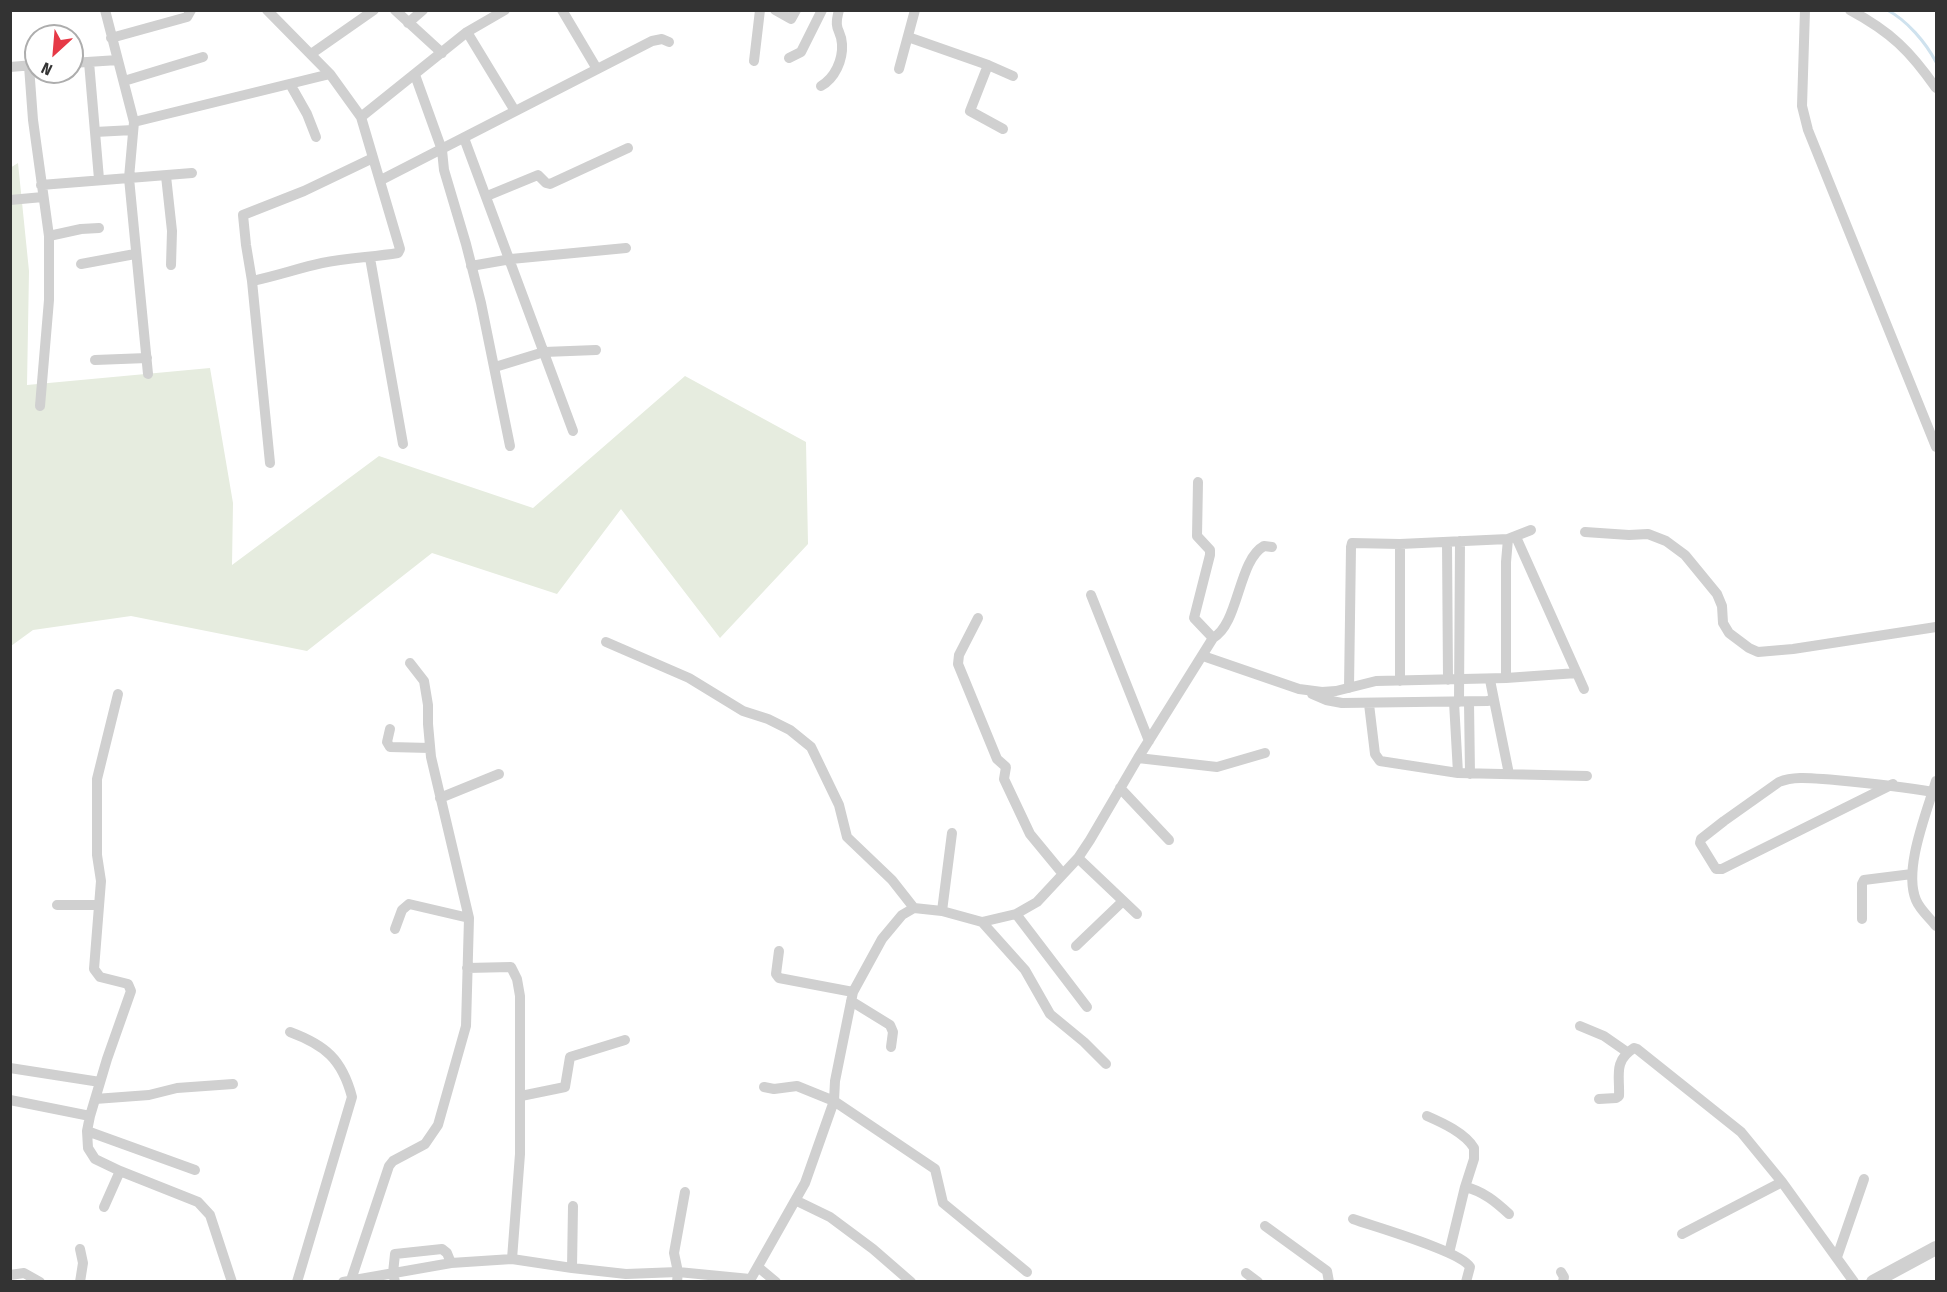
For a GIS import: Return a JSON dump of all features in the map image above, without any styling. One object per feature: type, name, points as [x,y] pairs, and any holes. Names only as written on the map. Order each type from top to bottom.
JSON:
[{"type":"street","points":[[105,10],[124,81],[133,126],[129,178],[148,374]]},
{"type":"street","points":[[111,39],[187,16],[191,10]]},
{"type":"street","points":[[311,54],[374,10]]},
{"type":"street","points":[[394,10],[442,53]]},
{"type":"street","points":[[408,23],[423,10]]},
{"type":"street","points":[[361,117],[467,32],[504,10]]},
{"type":"street","points":[[562,10],[597,69]]},
{"type":"street","points":[[754,61],[760,10]]},
{"type":"street","points":[[775,10],[790,19],[796,10]]},
{"type":"street","points":[[789,58],[801,52],[822,10]]},
{"type":"street","points":[[899,69],[915,10]]},
{"type":"street","points":[[1805,10],[1802,106],[1808,130],[1936,447]]},
{"type":"street","points":[[1850,10],[1875,23],[1915,58],[1936,88]]},
{"type":"street","points":[[821,86],[834,75],[841,54],[842,43],[836,25],[838,11]]},
{"type":"street","points":[[252,281],[322,263],[398,253],[400,249],[361,117],[330,74],[275,13]]},
{"type":"street","points":[[467,32],[515,111]]},
{"type":"street","points":[[908,37],[1013,76]]},
{"type":"street","points":[[381,180],[652,41],[662,39],[669,42]]},
{"type":"street","points":[[124,81],[202,57]]},
{"type":"street","points":[[84,62],[118,60]]},
{"type":"street","points":[[89,62],[99,179]]},
{"type":"street","points":[[988,65],[970,111],[1003,129]]},
{"type":"street","points":[[95,132],[133,126],[330,74]]},
{"type":"street","points":[[415,75],[442,150],[444,170],[471,266],[495,367],[510,446]]},
{"type":"street","points":[[34,84],[41,185],[49,236],[49,300],[40,406]]},
{"type":"street","points":[[290,84],[307,114],[316,137]]},
{"type":"street","points":[[464,138],[511,259],[573,431]]},
{"type":"street","points":[[487,196],[538,176],[548,185],[628,148]]},
{"type":"street","points":[[270,463],[244,213],[304,191],[373,158]]},
{"type":"street","points":[[41,185],[192,173]]},
{"type":"street","points":[[166,176],[172,231],[171,266]]},
{"type":"street","points":[[10,200],[43,196]]},
{"type":"street","points":[[49,236],[81,229],[99,228]]},
{"type":"street","points":[[471,266],[511,259],[626,248]]},
{"type":"street","points":[[81,264],[135,254]]},
{"type":"street","points":[[370,258],[403,444]]},
{"type":"street","points":[[495,367],[544,352],[596,350]]},
{"type":"street","points":[[95,360],[147,358]]},
{"type":"street","points":[[1198,482],[1197,536],[1210,550],[1210,555],[1194,618],[1213,638]]},
{"type":"street","points":[[1349,687],[1351,545],[1354,542],[1400,544],[1512,538],[1531,530]]},
{"type":"street","points":[[1585,532],[1648,534],[1666,541],[1685,555],[1718,594],[1722,606],[1723,623],[1729,633],[1758,652],[1792,650],[1936,627]]},
{"type":"street","points":[[1512,538],[1584,689]]},
{"type":"street","points":[[1506,678],[1506,562],[1512,538]]},
{"type":"street","points":[[1453,680],[1460,541]]},
{"type":"street","points":[[1447,542],[1453,680],[1461,702],[1470,774]]},
{"type":"street","points":[[1392,702],[1400,544]]},
{"type":"street","points":[[410,663],[424,681],[428,705],[430,748],[469,918],[466,1026],[438,1125],[425,1144],[411,1154],[393,1161],[389,1166],[347,1281],[394,1277],[451,1263],[512,1259],[626,1274],[750,1280],[797,1201],[834,1101],[835,1081],[852,996],[882,939],[902,915],[914,908],[942,911],[982,922],[1016,914],[1037,902],[1078,858],[1213,638],[1221,633],[1236,602],[1254,554],[1264,546],[1272,547]]},
{"type":"street","points":[[1091,595],[1149,741]]},
{"type":"street","points":[[978,618],[958,655],[958,664],[997,759],[1006,768],[1004,779],[1030,834],[1063,874]]},
{"type":"street","points":[[606,642],[689,678],[743,711],[768,719],[790,730],[811,747],[839,805],[847,837],[892,880],[914,908]]},
{"type":"street","points":[[1203,656],[1299,689],[1322,692],[1369,682],[1490,680],[1577,674]]},
{"type":"street","points":[[1490,680],[1509,774]]},
{"type":"street","points":[[1308,691],[1326,700],[1342,703],[1494,700]]},
{"type":"street","points":[[118,694],[98,778],[97,855],[101,881],[94,969],[100,977],[128,984],[131,992],[90,1116],[87,1131],[88,1148],[95,1159],[198,1202],[210,1215],[232,1281]]},
{"type":"street","points":[[1458,773],[1461,702]]},
{"type":"street","points":[[1369,704],[1375,754],[1378,759],[1470,774],[1587,776]]},
{"type":"street","points":[[390,729],[387,742],[390,747],[430,748]]},
{"type":"street","points":[[1138,758],[1217,767],[1265,753]]},
{"type":"street","points":[[440,798],[500,774]]},
{"type":"street","points":[[1893,784],[1722,869],[1716,869],[1700,843],[1701,839],[1724,821],[1779,782],[1787,779],[1893,784],[1933,792]]},
{"type":"street","points":[[1936,781],[1911,883],[1916,901],[1936,926]]},
{"type":"street","points":[[1120,788],[1169,840]]},
{"type":"street","points":[[942,911],[952,833]]},
{"type":"street","points":[[1078,858],[1137,914]]},
{"type":"street","points":[[1862,919],[1864,880],[1912,874]]},
{"type":"street","points":[[1076,946],[1123,901]]},
{"type":"street","points":[[395,928],[402,910],[409,904],[469,918]]},
{"type":"street","points":[[57,905],[99,905]]},
{"type":"street","points":[[1016,914],[1087,1008]]},
{"type":"street","points":[[982,922],[1025,970],[1050,1014],[1106,1064]]},
{"type":"street","points":[[779,951],[776,974],[779,978],[852,996],[890,1025],[893,1032],[891,1047]]},
{"type":"street","points":[[467,968],[511,967],[517,979],[521,1017],[520,1154],[512,1259]]},
{"type":"street","points":[[1580,1026],[1604,1036],[1627,1053]]},
{"type":"street","points":[[290,1032],[310,1040],[334,1056],[349,1084],[352,1098],[297,1281]]},
{"type":"street","points":[[521,1096],[565,1087],[570,1057],[625,1040]]},
{"type":"street","points":[[1599,1099],[1619,1096],[1617,1071],[1627,1053],[1634,1048],[1637,1049],[1741,1132],[1782,1182],[1854,1281]]},
{"type":"street","points":[[10,1068],[100,1082]]},
{"type":"street","points":[[95,1099],[149,1095],[177,1088],[233,1084]]},
{"type":"street","points":[[764,1087],[774,1089],[797,1086],[834,1101],[935,1169],[943,1203],[1027,1272]]},
{"type":"street","points":[[10,1100],[90,1116]]},
{"type":"street","points":[[1427,1116],[1469,1140],[1474,1148],[1474,1159],[1449,1252]]},
{"type":"street","points":[[87,1131],[195,1170]]},
{"type":"street","points":[[104,1207],[120,1171]]},
{"type":"street","points":[[1837,1257],[1864,1179]]},
{"type":"street","points":[[1682,1234],[1782,1182]]},
{"type":"street","points":[[1465,1187],[1475,1189],[1493,1199],[1509,1214]]},
{"type":"street","points":[[677,1277],[674,1253],[685,1192]]},
{"type":"street","points":[[797,1201],[830,1217],[911,1281]]},
{"type":"street","points":[[572,1268],[573,1206]]},
{"type":"street","points":[[1353,1219],[1449,1252],[1469,1264],[1466,1281]]},
{"type":"street","points":[[1265,1226],[1327,1271],[1329,1281]]},
{"type":"street","points":[[80,1249],[83,1263],[80,1281]]},
{"type":"street","points":[[394,1277],[395,1254],[442,1249],[447,1253],[451,1263]]},
{"type":"street","points":[[1873,1281],[1936,1249]]},
{"type":"street","points":[[758,1267],[776,1281]]},
{"type":"street","points":[[10,1275],[24,1273],[40,1281]]},
{"type":"street","points":[[1246,1273],[1258,1281]]},
{"type":"shaded area","points":[[18,163],[29,271],[27,385],[210,368],[233,503],[232,565],[379,456],[533,508],[685,376],[806,442],[808,544],[720,638],[621,509],[557,594],[432,553],[307,651],[131,616],[33,630],[11,646],[10,168]]},
{"type":"waterway","points":[[1887,10],[1915,33],[1936,62]]}]
